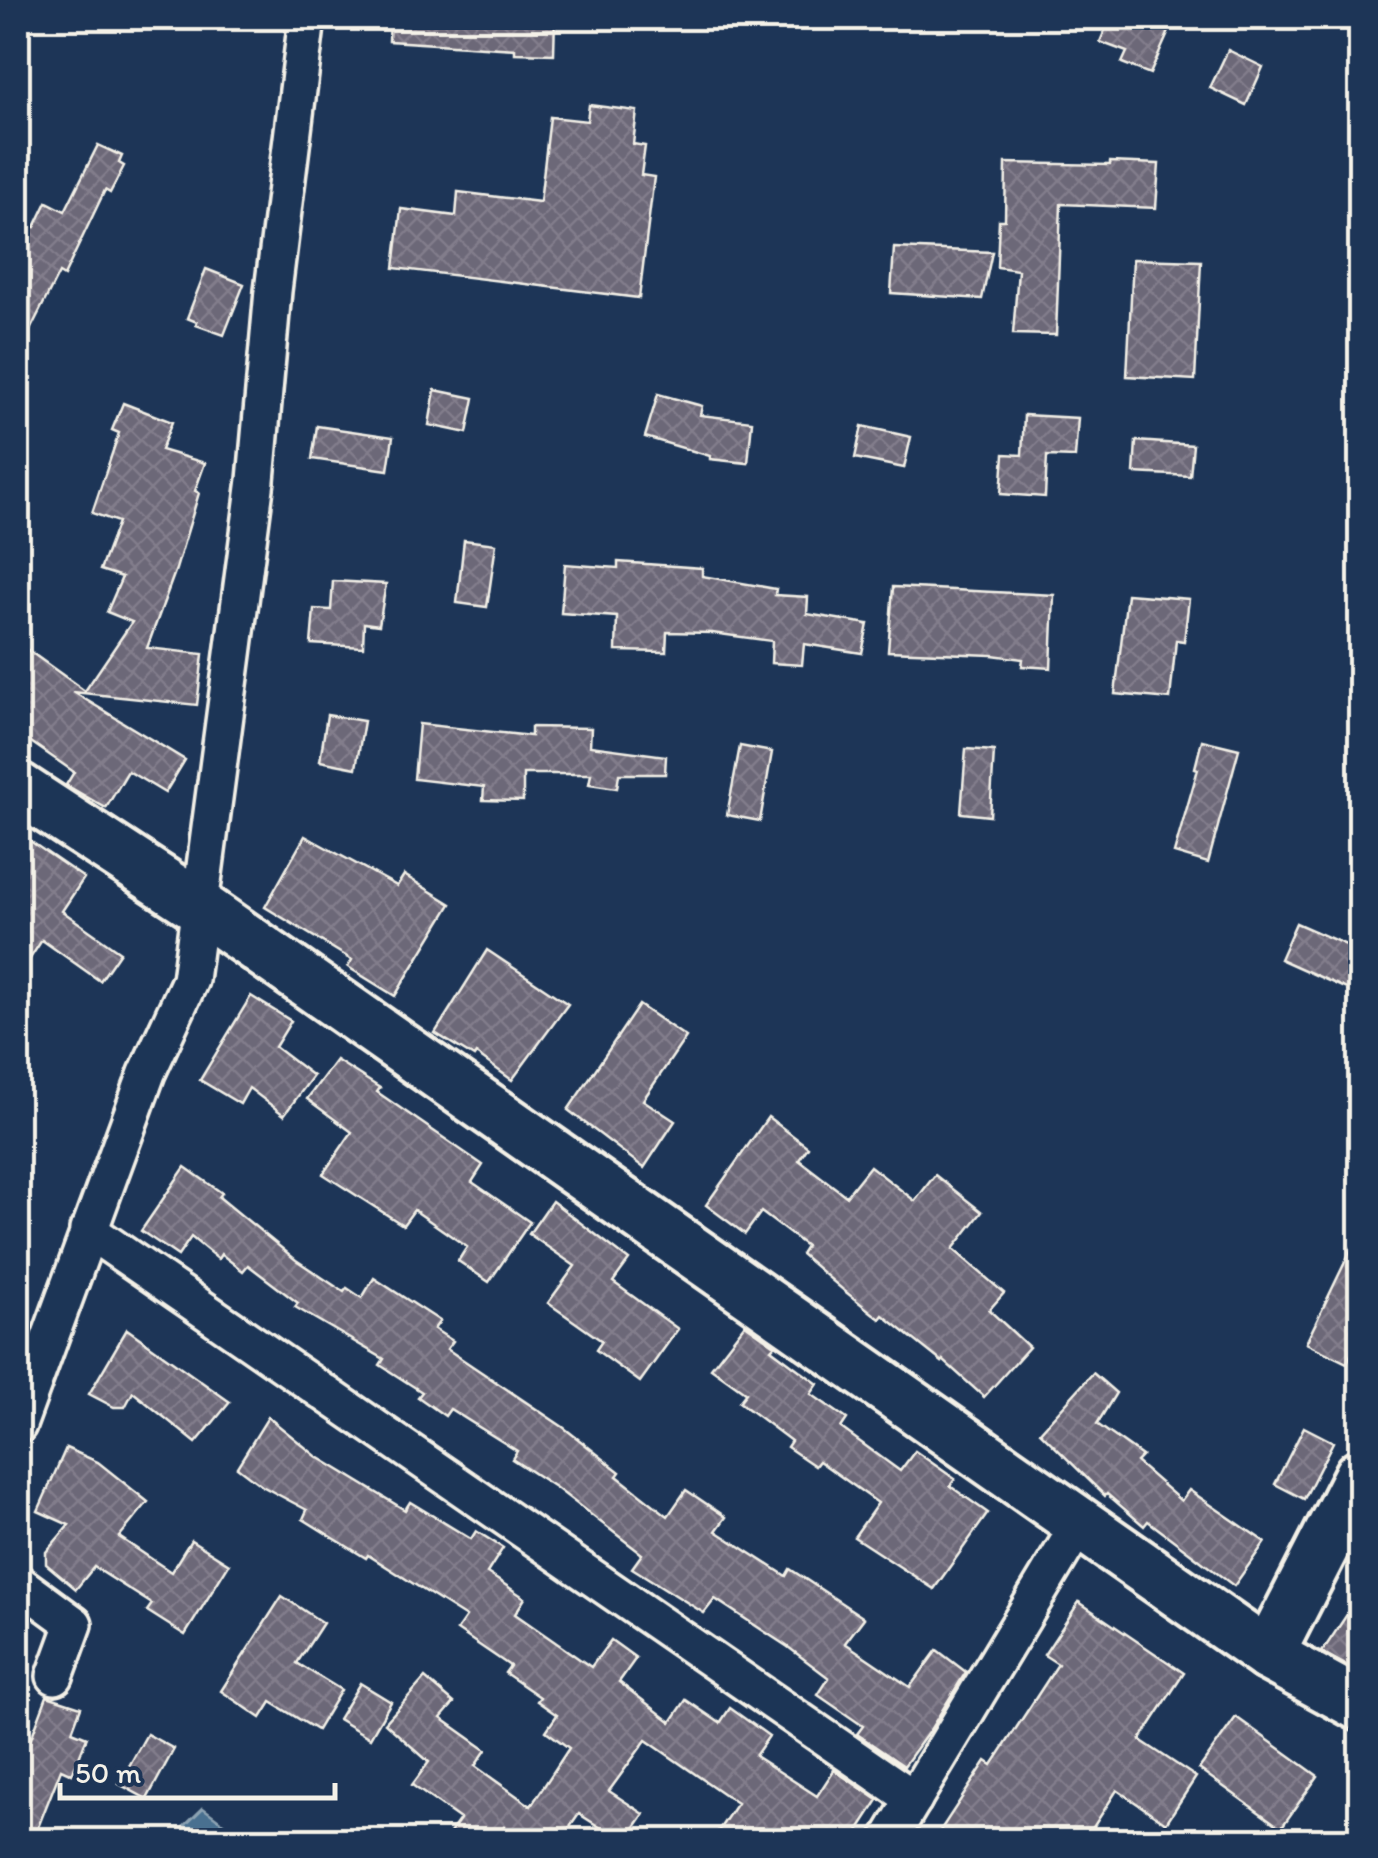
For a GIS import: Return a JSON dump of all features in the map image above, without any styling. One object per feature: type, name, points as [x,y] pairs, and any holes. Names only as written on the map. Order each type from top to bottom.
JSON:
[{"type":"street","points":[[18,1425],[146,1073],[190,980],[256,480],[273,291],[308,18]]},
{"type":"street","points":[[18,788],[200,908],[1268,1654],[1360,1705]]},
{"type":"street","points":[[88,1230],[914,1800]]},
{"type":"street","points":[[1268,1654],[1360,1475]]},
{"type":"street","points":[[889,1840],[1080,1523]]},
{"type":"street","points":[[18,1583],[74,1624],[55,1676]]},
{"type":"water","points":[[203,1808],[246,1840],[170,1840]]},
{"type":"building","points":[[390,18],[555,18],[554,54],[389,41]]},
{"type":"building","points":[[1110,18],[1175,18],[1150,74],[1122,63],[1127,52],[1100,42]]},
{"type":"building","points":[[1228,50],[1263,67],[1246,105],[1210,88]]},
{"type":"building","points":[[589,105],[637,111],[633,144],[645,146],[641,175],[654,177],[639,298],[394,268],[401,209],[456,216],[458,192],[540,202],[550,117],[587,121]]},
{"type":"building","points":[[98,145],[122,156],[119,163],[124,166],[110,193],[105,190],[64,276],[59,273],[18,354],[18,239],[24,225],[35,227],[47,202],[65,211]]},
{"type":"building","points":[[1006,163],[1159,164],[1156,208],[1061,204],[1056,335],[1013,334],[1018,270],[997,267],[999,220],[1005,220]]},
{"type":"building","points":[[894,248],[992,252],[982,299],[891,293]]},
{"type":"building","points":[[1133,259],[1201,261],[1195,380],[1127,376]]},
{"type":"building","points":[[206,269],[244,284],[224,335],[187,318]]},
{"type":"building","points":[[435,390],[474,398],[467,433],[429,425]]},
{"type":"building","points":[[658,394],[702,406],[700,415],[752,421],[748,463],[710,459],[645,437]]},
{"type":"building","points":[[123,403],[172,422],[161,450],[205,463],[176,569],[147,648],[203,654],[197,705],[73,692],[185,760],[165,793],[128,771],[106,808],[66,785],[74,772],[18,733],[18,643],[85,691],[132,622],[107,612],[122,577],[100,570],[118,522],[92,513],[119,433],[112,430]]},
{"type":"building","points":[[1024,415],[1078,418],[1075,457],[1047,456],[1045,497],[1001,494],[1004,454],[1022,455]]},
{"type":"building","points":[[317,426],[393,437],[388,470],[312,459]]},
{"type":"building","points":[[862,426],[911,437],[904,468],[855,458]]},
{"type":"building","points":[[1136,441],[1193,445],[1190,476],[1134,473]]},
{"type":"building","points":[[464,540],[496,544],[487,607],[457,603]]},
{"type":"building","points":[[618,562],[702,568],[702,576],[776,589],[775,595],[808,597],[807,614],[868,624],[862,653],[804,644],[802,665],[771,663],[772,641],[667,632],[666,652],[616,651],[617,617],[561,613],[565,564],[618,568]]},
{"type":"building","points":[[333,581],[386,584],[379,625],[364,623],[363,647],[311,644],[314,609],[331,610]]},
{"type":"building","points":[[893,587],[1054,595],[1051,668],[1022,666],[1023,659],[992,655],[888,651]]},
{"type":"building","points":[[1127,594],[1189,599],[1184,641],[1176,640],[1170,699],[1115,694]]},
{"type":"building","points":[[327,715],[364,721],[356,768],[320,761]]},
{"type":"building","points":[[419,724],[531,736],[531,727],[591,728],[590,746],[666,756],[665,774],[619,774],[617,788],[589,784],[591,774],[523,774],[523,801],[483,800],[484,787],[414,779]]},
{"type":"building","points":[[1202,740],[1239,749],[1208,863],[1174,853],[1198,769],[1195,768]]},
{"type":"building","points":[[740,746],[772,752],[760,821],[727,815]]},
{"type":"building","points":[[966,749],[994,751],[990,816],[961,813]]},
{"type":"building","points":[[305,836],[397,886],[404,875],[451,904],[395,996],[348,967],[352,960],[265,907]]},
{"type":"building","points":[[30,841],[84,878],[62,911],[120,952],[100,981],[42,940],[18,977],[18,859]]},
{"type":"building","points":[[1296,923],[1360,951],[1360,995],[1280,959]]},
{"type":"building","points":[[487,950],[568,1004],[512,1080],[476,1054],[474,1057],[435,1033]]},
{"type":"building","points":[[251,996],[291,1021],[275,1047],[313,1076],[284,1115],[249,1088],[240,1104],[200,1080]]},
{"type":"building","points":[[639,1005],[686,1037],[643,1100],[675,1121],[644,1168],[568,1110]]},
{"type":"building","points":[[336,1060],[483,1165],[472,1182],[530,1222],[489,1282],[458,1261],[467,1247],[414,1210],[403,1225],[323,1174],[352,1132],[307,1099]]},
{"type":"building","points":[[768,1117],[808,1147],[799,1160],[846,1196],[870,1166],[915,1201],[935,1175],[982,1212],[953,1249],[1004,1293],[989,1310],[1029,1347],[984,1397],[943,1360],[842,1289],[801,1254],[806,1246],[761,1212],[745,1234],[706,1205]]},
{"type":"building","points":[[185,1167],[222,1193],[219,1197],[296,1260],[344,1292],[347,1288],[362,1298],[374,1278],[440,1321],[434,1329],[453,1341],[447,1349],[563,1427],[668,1516],[686,1490],[726,1517],[716,1531],[786,1576],[790,1569],[864,1618],[845,1643],[910,1687],[937,1650],[966,1672],[904,1766],[857,1734],[863,1726],[818,1695],[829,1678],[715,1599],[704,1613],[632,1568],[642,1554],[512,1459],[517,1451],[450,1409],[445,1416],[418,1397],[422,1392],[380,1365],[384,1359],[295,1307],[298,1303],[248,1265],[243,1271],[221,1254],[218,1259],[191,1237],[178,1256],[141,1231]]},
{"type":"building","points":[[552,1201],[629,1260],[613,1282],[678,1329],[640,1382],[596,1350],[602,1341],[548,1303],[575,1266],[529,1234]]},
{"type":"building","points":[[1360,1231],[1360,1334],[1347,1363],[1306,1343]]},
{"type":"building","points":[[745,1324],[818,1384],[811,1394],[847,1419],[841,1428],[900,1471],[915,1451],[955,1479],[950,1486],[988,1513],[934,1589],[854,1537],[878,1503],[819,1461],[815,1466],[787,1447],[791,1441],[739,1402],[746,1393],[711,1368]]},
{"type":"building","points":[[127,1329],[230,1402],[196,1443],[133,1392],[125,1407],[114,1407],[89,1394]]},
{"type":"building","points":[[1093,1373],[1116,1393],[1097,1424],[1142,1456],[1136,1462],[1181,1501],[1189,1490],[1265,1542],[1234,1586],[1148,1521],[1144,1526],[1105,1496],[1040,1432]]},
{"type":"building","points":[[268,1417],[316,1456],[405,1510],[410,1502],[471,1539],[476,1531],[503,1548],[487,1573],[525,1598],[515,1614],[591,1667],[611,1640],[636,1658],[619,1682],[671,1722],[686,1700],[720,1723],[730,1708],[769,1736],[755,1756],[817,1796],[834,1770],[878,1800],[852,1840],[712,1840],[737,1803],[646,1740],[609,1791],[644,1814],[626,1840],[579,1814],[561,1840],[524,1840],[504,1827],[495,1840],[445,1840],[460,1819],[412,1785],[429,1762],[385,1723],[425,1678],[454,1703],[441,1718],[486,1750],[475,1766],[531,1806],[569,1748],[546,1731],[557,1715],[537,1701],[540,1697],[505,1673],[510,1666],[457,1630],[466,1617],[303,1519],[307,1510],[262,1486],[237,1467]]},
{"type":"building","points":[[1304,1427],[1333,1442],[1304,1499],[1275,1484]]},
{"type":"building","points":[[66,1448],[98,1462],[148,1502],[119,1537],[171,1572],[191,1540],[229,1564],[185,1635],[147,1611],[152,1604],[94,1567],[76,1589],[46,1564],[46,1552],[69,1525],[38,1511]]},
{"type":"building","points":[[1360,1595],[1360,1673],[1322,1652]]},
{"type":"building","points":[[282,1596],[323,1623],[297,1663],[341,1690],[317,1730],[271,1702],[261,1718],[221,1691]]},
{"type":"building","points":[[1079,1602],[1184,1673],[1140,1740],[1196,1777],[1166,1823],[1117,1790],[1085,1840],[934,1840],[986,1761],[992,1765],[1058,1664],[1044,1655]]},
{"type":"building","points":[[360,1683],[391,1702],[370,1738],[338,1719]]},
{"type":"building","points":[[47,1696],[81,1707],[72,1731],[87,1737],[72,1774],[61,1769],[33,1840],[18,1840],[18,1773]]},
{"type":"building","points":[[1236,1717],[1318,1776],[1281,1828],[1199,1769]]},
{"type":"building","points":[[147,1734],[174,1749],[147,1799],[119,1784]]}]
